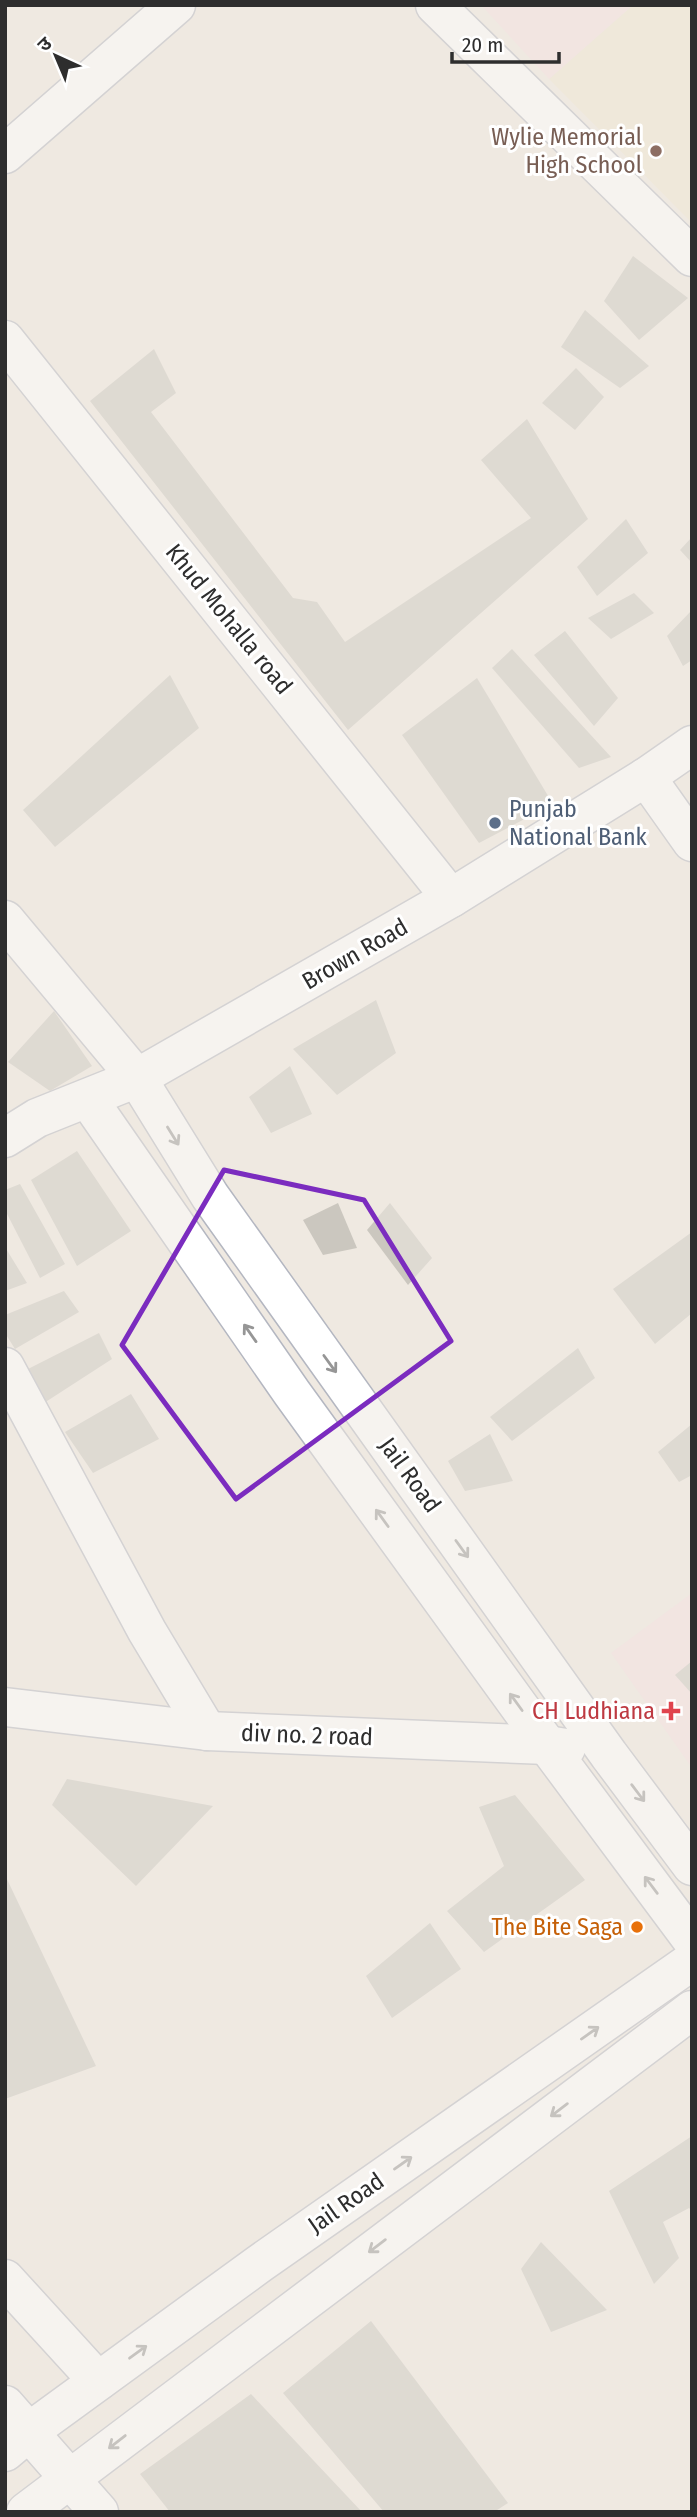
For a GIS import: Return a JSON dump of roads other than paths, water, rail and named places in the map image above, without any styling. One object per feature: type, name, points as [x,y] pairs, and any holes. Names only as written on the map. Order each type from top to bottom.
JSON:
[{"type":"street","points":[[5,154],[176,5]]},
{"type":"street","points":[[435,5],[692,257]]},
{"type":"street","name":"Khud Mohalla road","points":[[5,341],[452,898]]},
{"type":"street","name":"Brown Road","points":[[5,1138],[37,1118],[137,1079],[452,898],[692,746]]},
{"type":"street","points":[[646,777],[692,842]]},
{"type":"street","name":"Jail Road","points":[[5,920],[137,1079],[210,1196],[609,1755],[692,1866]]},
{"type":"street","points":[[88,1099],[292,1393],[692,1940]]},
{"type":"street","points":[[5,1367],[147,1631],[207,1731]]},
{"type":"street","name":"div no. 2 road","points":[[5,1707],[207,1731],[547,1745],[609,1755]]},
{"type":"street","name":"Jail Road","points":[[14,2429],[98,2381],[259,2264],[692,1961]]},
{"type":"street","points":[[26,2512],[692,2010]]},
{"type":"street","points":[[259,2264],[291,2310]]},
{"type":"street","points":[[5,2279],[98,2381]]},
{"type":"street","points":[[14,2429],[70,2478],[99,2512]]},
{"type":"place","name":"Wylie Memorial High School","points":[[656,151]]},
{"type":"place","name":"Punjab National Bank","points":[[495,823]]},
{"type":"place","name":"CH Ludhiana","points":[[671,1711]]},
{"type":"place","name":"The Bite Saga","points":[[637,1927]]}]
